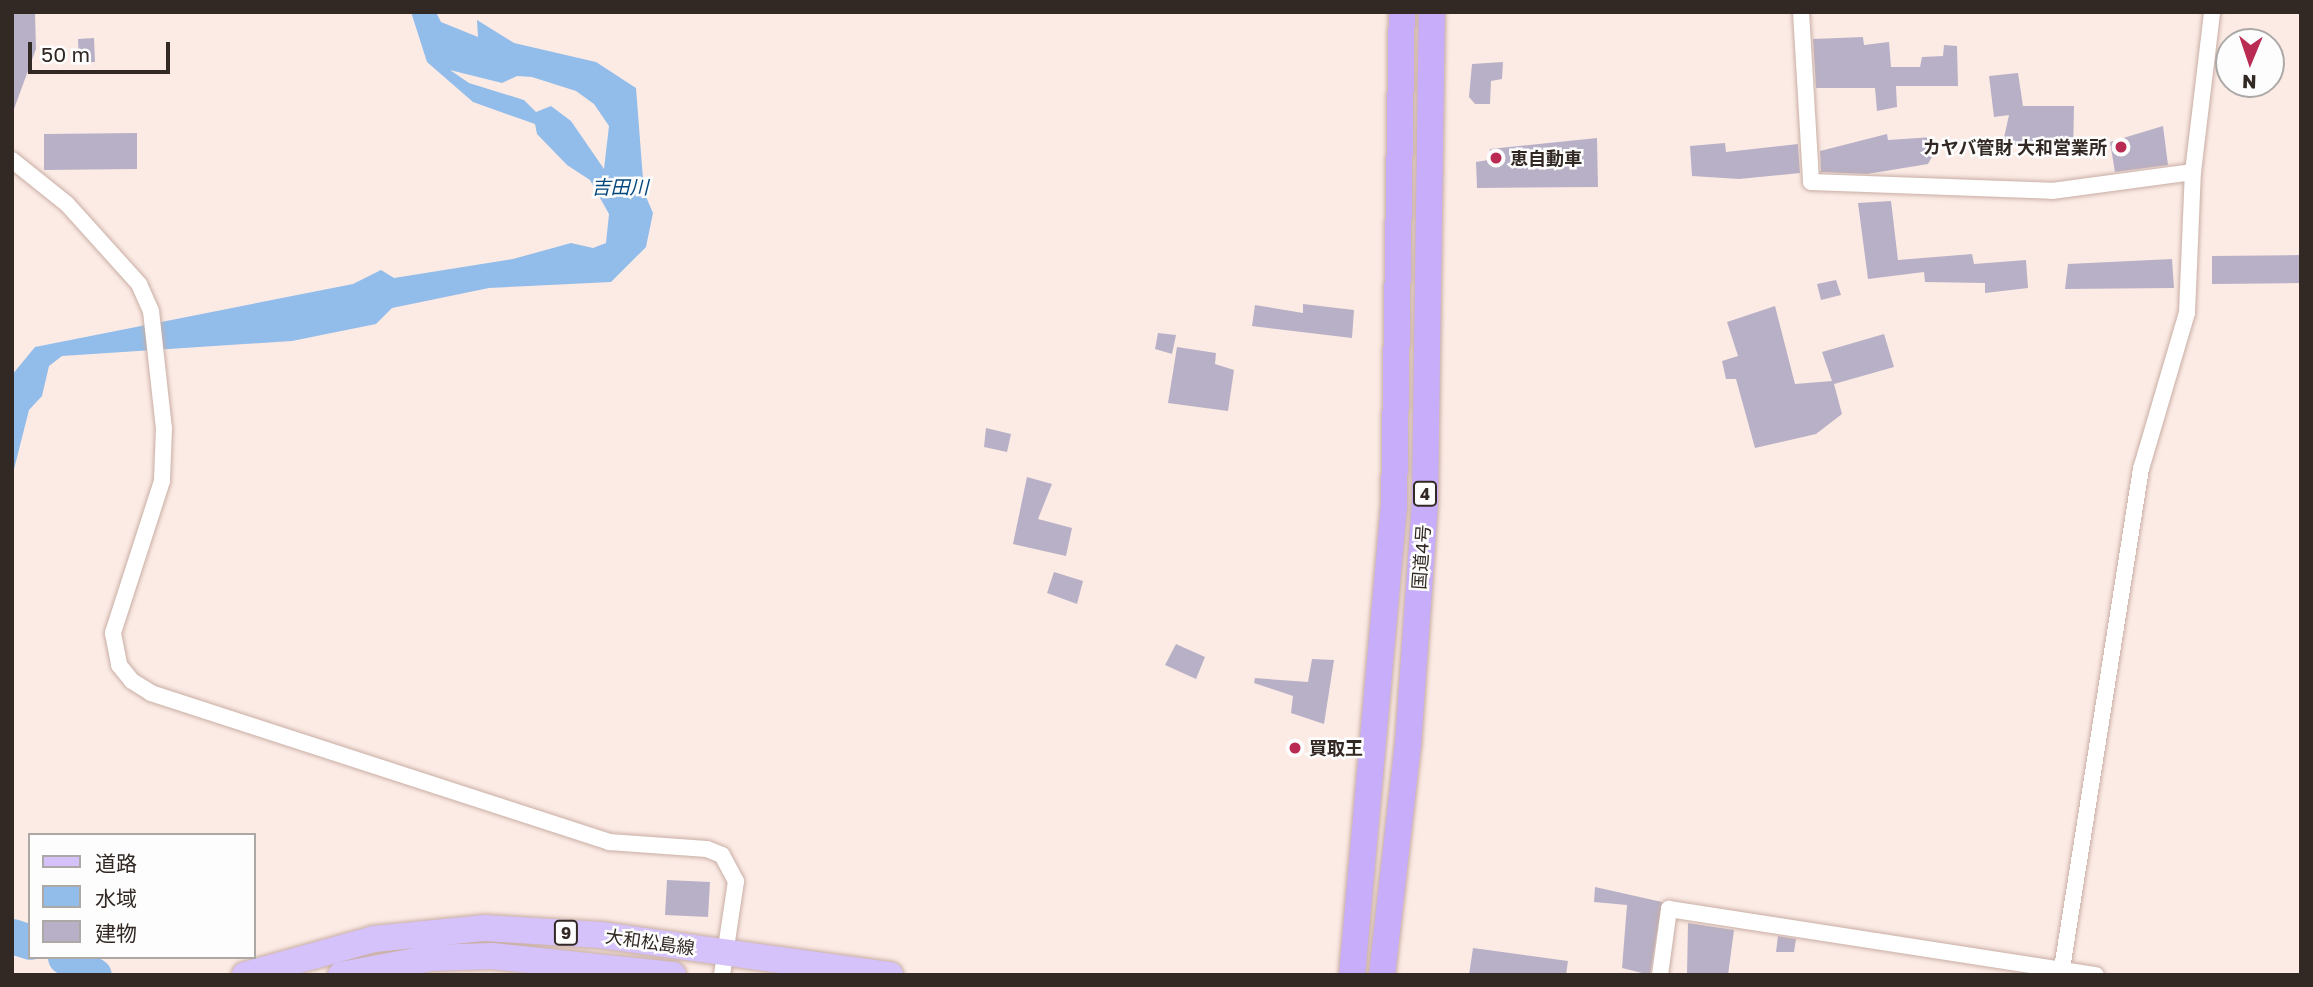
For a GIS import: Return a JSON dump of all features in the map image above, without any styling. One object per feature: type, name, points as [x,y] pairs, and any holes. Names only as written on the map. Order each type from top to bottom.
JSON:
[{"type":"highway","name":"国道4号","points":[[1352,975],[1394,507],[1402,12]]},
{"type":"highway","name":"国道4号","points":[[1382,975],[1408,745],[1425,500],[1432,12]]},
{"type":"main road","name":"大和松島線","points":[[245,975],[374,940],[485,929],[601,935],[724,964],[890,975]]},
{"type":"main road","name":"大和松島線","points":[[341,975],[431,958],[492,956],[673,975]]},
{"type":"street","points":[[1801,12],[1811,182],[2052,191],[2193,172]]},
{"type":"street","points":[[2061,972],[2141,469],[2187,313],[2193,172],[2212,12]]},
{"type":"street","points":[[12,160],[67,204],[139,284],[151,311],[164,428],[162,481],[113,633],[119,665],[132,681],[151,693],[609,842],[707,849],[722,856],[736,881],[724,964]]},
{"type":"street","points":[[1660,975],[1669,909],[2061,972],[2096,975]]},
{"type":"water","name":"吉田川","points":[[411,12],[436,12],[441,22],[478,37],[477,20],[514,43],[596,62],[636,88],[644,192],[653,213],[646,247],[611,282],[489,288],[392,308],[376,324],[292,341],[62,356],[49,366],[42,396],[29,410],[12,477],[12,375],[35,347],[353,284],[381,270],[394,278],[513,259],[571,243],[593,248],[606,243],[609,214],[590,180],[567,165],[537,134],[535,124],[473,102],[427,62]],"holes":[[[450,70],[502,83],[517,76],[532,77],[576,91],[594,104],[609,126],[604,169],[571,121],[551,106],[536,112],[524,100],[469,83]]]},
{"type":"building","points":[[12,12],[35,12],[36,49],[14,109]]},
{"type":"building","points":[[1863,37],[1864,45],[1889,42],[1891,67],[1920,67],[1922,57],[1943,56],[1944,45],[1957,46],[1958,86],[1896,86],[1897,107],[1877,111],[1875,88],[1816,88],[1813,39]]},
{"type":"building","points":[[94,38],[95,62],[79,63],[78,39]]},
{"type":"building","points":[[1503,62],[1502,79],[1491,81],[1490,104],[1475,104],[1469,97],[1472,64]]},
{"type":"building","points":[[2018,73],[2023,106],[2074,106],[2073,158],[2003,142],[2009,115],[1994,117],[1989,76]]},
{"type":"building","points":[[2163,126],[2168,165],[2115,172],[2110,142]]},
{"type":"building","points":[[137,133],[137,169],[44,170],[44,134]]},
{"type":"building","points":[[1887,134],[1888,140],[1933,137],[1933,155],[1928,164],[1867,174],[1821,172],[1820,151]]},
{"type":"building","points":[[1597,138],[1598,187],[1477,188],[1476,162],[1488,160],[1490,149]]},
{"type":"building","points":[[1725,143],[1726,152],[1798,144],[1800,173],[1739,179],[1692,176],[1690,146]]},
{"type":"building","points":[[1891,201],[1898,260],[1972,254],[1974,264],[2026,260],[2028,288],[1985,293],[1985,283],[1925,282],[1924,272],[1868,279],[1858,203]]},
{"type":"building","points":[[2301,255],[2301,283],[2212,284],[2212,256]]},
{"type":"building","points":[[2172,259],[2174,288],[2065,289],[2068,264]]},
{"type":"building","points":[[1836,280],[1841,295],[1821,300],[1817,284]]},
{"type":"building","points":[[1303,304],[1354,310],[1352,338],[1252,326],[1255,305],[1303,313]]},
{"type":"building","points":[[1775,306],[1795,384],[1832,381],[1822,352],[1884,334],[1894,367],[1834,384],[1842,414],[1816,434],[1755,448],[1736,379],[1726,379],[1722,361],[1738,356],[1727,322]]},
{"type":"building","points":[[1158,333],[1176,335],[1172,354],[1155,349]]},
{"type":"building","points":[[1177,347],[1216,353],[1215,364],[1234,370],[1228,411],[1168,403]]},
{"type":"building","points":[[986,428],[1011,434],[1007,452],[984,447]]},
{"type":"building","points":[[1027,477],[1052,484],[1038,519],[1072,528],[1066,556],[1013,544]]},
{"type":"building","points":[[1054,572],[1083,581],[1077,604],[1047,593]]},
{"type":"building","points":[[1176,644],[1205,657],[1196,679],[1165,665]]},
{"type":"building","points":[[1312,659],[1334,660],[1324,724],[1291,713],[1293,696],[1254,683],[1255,678],[1308,682]]},
{"type":"building","points":[[667,880],[710,882],[708,917],[665,915]]},
{"type":"building","points":[[1595,887],[1662,902],[1650,975],[1622,968],[1627,905],[1594,902]]},
{"type":"building","points":[[1688,923],[1734,930],[1728,975],[1687,975]]},
{"type":"building","points":[[1778,936],[1796,939],[1794,952],[1776,952]]},
{"type":"building","points":[[1473,948],[1568,961],[1566,975],[1469,975]]},
{"type":"waterway","points":[[12,936],[28,941]]},
{"type":"waterway","points":[[68,959],[94,975]]},
{"type":"place","name":"カヤバ管財 大和営業所","points":[[2121,147]]},
{"type":"place","name":"恵自動車","points":[[1496,158]]},
{"type":"place","name":"買取王","points":[[1295,748]]}]
